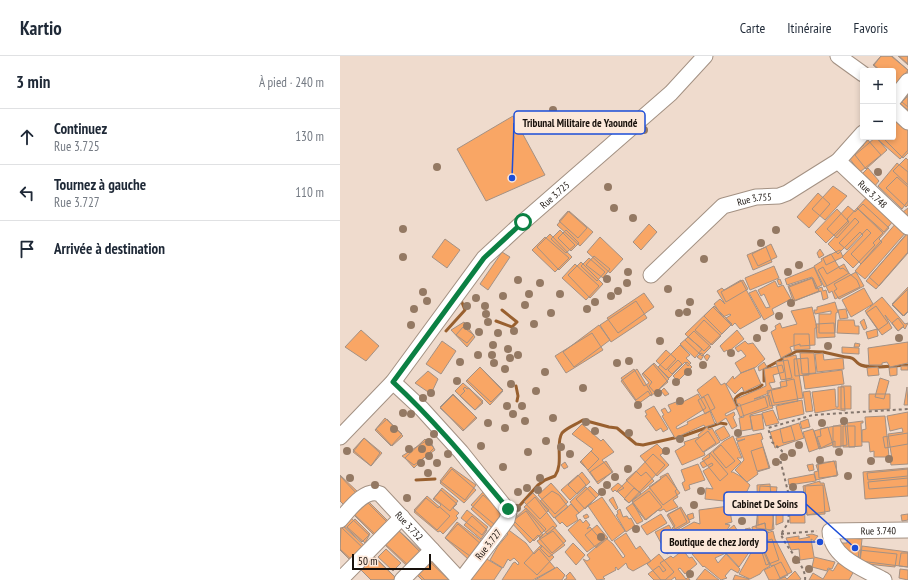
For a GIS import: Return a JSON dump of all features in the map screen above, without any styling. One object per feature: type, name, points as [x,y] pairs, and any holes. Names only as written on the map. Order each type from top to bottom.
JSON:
[{"type":"street","name":"Rue 3.725","points":[[340,437],[393,382],[484,258],[670,93],[705,56]]},
{"type":"street","points":[[838,56],[860,72]]},
{"type":"street","points":[[896,97],[908,81]]},
{"type":"street","points":[[896,103],[908,122]]},
{"type":"street","name":"Rue 3.755","points":[[651,275],[723,206],[756,197],[779,196],[787,193],[838,161],[860,137]]},
{"type":"street","name":"Rue 3.748","points":[[838,161],[908,227]]},
{"type":"street","name":"Rue 3.727","points":[[393,382],[422,409],[461,452],[509,512],[507,520],[461,580]]},
{"type":"street","name":"Rue 3.732","points":[[340,520],[364,496],[372,493],[380,494],[461,580]]},
{"type":"street","points":[[340,580],[402,517]]},
{"type":"street","name":"Rue 3.740","points":[[830,531],[908,530]]},
{"type":"street","points":[[830,531],[833,544],[843,557],[884,580]]},
{"type":"street","points":[[402,580],[432,550]]},
{"type":"path","points":[[806,580],[803,567],[784,544],[781,534],[788,522],[790,500],[780,460],[782,451],[772,442],[768,428],[812,415],[908,409]]},
{"type":"path","points":[[781,534],[807,530],[830,531]]},
{"type":"building","points":[[881,56],[891,56],[908,70],[908,74],[898,86],[896,84],[896,68],[876,68],[873,65]]},
{"type":"building","points":[[881,56],[892,56],[908,70],[897,85],[896,68],[878,68],[874,65]]},
{"type":"building","points":[[898,56],[908,56],[908,65]]},
{"type":"building","points":[[899,56],[908,56],[908,64]]},
{"type":"building","points":[[908,95],[908,110],[900,104]]},
{"type":"building","points":[[908,96],[908,107],[902,102]]},
{"type":"building","points":[[896,115],[908,121],[908,153],[903,158],[885,140],[896,140]]},
{"type":"building","points":[[513,116],[545,175],[486,201],[457,149]]},
{"type":"building","points":[[896,120],[908,130],[908,150],[900,159],[878,140],[896,140]]},
{"type":"building","points":[[868,140],[881,155],[860,172],[849,158],[864,145],[863,143]]},
{"type":"building","points":[[872,140],[879,140],[887,150],[866,169],[855,155]]},
{"type":"building","points":[[906,158],[908,160],[908,185],[893,171]]},
{"type":"building","points":[[897,163],[908,172],[908,201],[902,209],[878,186]]},
{"type":"building","points":[[868,168],[879,181],[874,187],[861,175]]},
{"type":"building","points":[[897,177],[908,187],[908,205],[906,207],[886,188]]},
{"type":"building","points":[[833,186],[847,196],[825,220],[812,209]]},
{"type":"building","points":[[818,193],[830,204],[809,228],[797,217]]},
{"type":"building","points":[[868,196],[894,220],[884,232],[857,208]]},
{"type":"building","points":[[863,204],[889,228],[879,239],[882,242],[861,264],[851,254],[871,233],[867,229],[847,250],[839,243],[859,222],[855,218],[837,238],[827,229],[848,206],[855,212]]},
{"type":"building","points":[[857,208],[883,233],[873,243],[875,245],[853,268],[842,257],[863,235],[860,232],[838,254],[828,244],[849,222],[847,219]]},
{"type":"building","points":[[908,208],[908,215],[907,216],[903,212]]},
{"type":"building","points":[[837,209],[848,221],[826,243],[815,232]]},
{"type":"building","points":[[568,211],[587,228],[578,238],[559,221]]},
{"type":"building","points":[[569,211],[593,232],[580,246],[557,225]]},
{"type":"building","points":[[897,222],[907,231],[865,279],[855,271]]},
{"type":"building","points":[[649,224],[657,232],[641,250],[633,242]]},
{"type":"building","points":[[560,230],[575,245],[566,253],[551,239]]},
{"type":"building","points":[[566,230],[579,243],[571,251],[558,238]]},
{"type":"building","points":[[908,232],[908,252],[876,289],[866,281]]},
{"type":"building","points":[[908,233],[908,253],[879,286],[869,277]]},
{"type":"building","points":[[550,234],[572,257],[559,270],[537,247]]},
{"type":"building","points":[[545,237],[569,258],[555,272],[532,250]]},
{"type":"building","points":[[600,237],[623,259],[610,273],[587,252]]},
{"type":"building","points":[[445,239],[460,250],[447,268],[432,257]]},
{"type":"building","points":[[771,244],[777,257],[758,266],[752,254]]},
{"type":"building","points":[[766,247],[772,262],[753,270],[747,255]]},
{"type":"building","points":[[820,249],[824,255],[819,258],[817,253]]},
{"type":"building","points":[[840,250],[843,257],[826,265],[823,258]]},
{"type":"building","points":[[502,252],[510,257],[488,290],[480,284]]},
{"type":"building","points":[[831,254],[840,269],[843,268],[857,280],[860,287],[835,299],[832,291],[829,293],[826,286],[824,287],[814,266],[822,261],[821,259]]},
{"type":"building","points":[[594,256],[610,269],[603,278],[586,265]]},
{"type":"building","points":[[589,258],[605,272],[597,281],[581,266]]},
{"type":"building","points":[[581,262],[603,284],[590,298],[568,275]]},
{"type":"building","points":[[575,264],[599,286],[586,300],[562,278]]},
{"type":"building","points":[[844,264],[849,273],[827,286],[818,270],[823,267],[827,274]]},
{"type":"building","points":[[774,266],[779,278],[750,290],[745,278]]},
{"type":"building","points":[[814,267],[822,285],[816,288],[812,277],[787,285],[785,279]]},
{"type":"building","points":[[856,272],[864,286],[839,299],[834,291],[837,289],[834,284]]},
{"type":"building","points":[[812,278],[816,289],[822,287],[823,291],[826,290],[828,298],[823,300],[821,291],[793,301],[788,286]]},
{"type":"building","points":[[813,278],[819,291],[795,301],[789,287]]},
{"type":"building","points":[[780,279],[782,284],[779,285],[777,280]]},
{"type":"building","points":[[741,280],[761,317],[740,329],[735,323],[732,326],[726,318],[731,315],[730,314],[723,317],[714,304],[720,299],[725,304],[717,291],[722,288],[724,290]]},
{"type":"building","points":[[743,280],[748,289],[726,302],[721,292]]},
{"type":"building","points":[[775,281],[778,287],[783,285],[791,299],[772,309],[774,314],[764,320],[749,293],[756,290],[766,308],[770,307],[764,294],[761,296],[758,290]]},
{"type":"building","points":[[908,287],[908,312],[904,316],[892,304]]},
{"type":"building","points":[[864,288],[873,304],[851,317],[842,300]]},
{"type":"building","points":[[908,289],[908,311],[903,316],[892,305]]},
{"type":"building","points":[[644,293],[654,307],[618,333],[607,318]]},
{"type":"building","points":[[882,297],[905,324],[908,323],[905,329],[903,327],[898,331],[885,315],[892,328],[882,335],[865,311]]},
{"type":"building","points":[[636,301],[647,318],[611,342],[600,325]]},
{"type":"building","points":[[835,302],[838,312],[836,313],[835,333],[819,333],[819,314],[831,314],[831,311],[815,314],[814,310],[817,310],[817,307]]},
{"type":"building","points":[[714,306],[732,324],[722,334],[704,316]]},
{"type":"building","points":[[876,306],[888,323],[878,330],[866,313]]},
{"type":"building","points":[[713,307],[731,325],[704,351],[685,334]]},
{"type":"building","points":[[812,307],[817,328],[815,328],[815,345],[800,346],[800,344],[790,347],[792,352],[781,358],[771,332],[776,329],[775,326],[780,323],[782,328],[797,324],[791,311]]},
{"type":"building","points":[[846,309],[848,318],[840,319],[838,310]]},
{"type":"building","points":[[898,318],[904,326],[898,331],[892,323]]},
{"type":"building","points":[[864,319],[867,328],[864,330],[860,322]]},
{"type":"building","points":[[704,320],[721,336],[712,345],[695,330]]},
{"type":"building","points":[[838,320],[854,320],[855,326],[859,326],[859,334],[837,333]]},
{"type":"building","points":[[464,322],[475,337],[467,347],[451,330]]},
{"type":"building","points":[[834,323],[835,337],[817,338],[816,324]]},
{"type":"building","points":[[599,325],[610,340],[574,367],[563,352]]},
{"type":"building","points":[[463,327],[474,335],[467,343],[456,335]]},
{"type":"building","points":[[877,329],[878,336],[868,339],[866,332]]},
{"type":"building","points":[[361,330],[379,346],[366,361],[345,347]]},
{"type":"building","points":[[737,330],[744,339],[728,352],[727,350],[724,352],[720,346]]},
{"type":"building","points":[[694,331],[711,347],[702,356],[685,340]]},
{"type":"building","points":[[592,333],[603,350],[566,373],[555,356]]},
{"type":"building","points":[[794,334],[809,334],[810,349],[794,350]]},
{"type":"building","points":[[688,337],[702,349],[695,358],[680,344]]},
{"type":"building","points":[[442,341],[456,351],[441,374],[426,364]]},
{"type":"building","points":[[745,341],[748,344],[753,343],[765,359],[756,367],[741,373],[735,363],[746,356],[741,350],[738,352],[735,348]]},
{"type":"building","points":[[908,342],[908,363],[890,367],[887,362],[882,363],[882,365],[869,365],[868,348]]},
{"type":"building","points":[[855,343],[860,344],[859,347],[854,347]]},
{"type":"building","points":[[680,345],[690,355],[686,358],[691,363],[688,366],[685,362],[669,378],[658,367]]},
{"type":"building","points":[[842,347],[859,348],[859,354],[842,353]]},
{"type":"building","points":[[666,350],[676,359],[666,370],[656,361]]},
{"type":"building","points":[[701,353],[704,355],[701,360],[697,357]]},
{"type":"building","points":[[800,353],[814,353],[816,373],[802,374]]},
{"type":"building","points":[[823,353],[824,360],[843,358],[844,369],[817,372],[815,354]]},
{"type":"building","points":[[707,354],[710,356],[707,361],[704,357]]},
{"type":"building","points":[[796,355],[803,398],[774,403],[771,390],[769,391],[769,393],[754,399],[769,395],[773,408],[750,415],[752,429],[741,431],[739,418],[744,417],[740,404],[737,404],[736,399],[766,386],[764,369],[782,365],[784,372],[773,375],[775,382],[769,383],[772,389],[787,386],[783,358]]},
{"type":"building","points":[[808,358],[809,375],[795,376],[794,359]]},
{"type":"building","points":[[678,360],[682,364],[672,374],[668,370]]},
{"type":"building","points":[[788,360],[792,378],[781,380],[776,362]]},
{"type":"building","points":[[687,362],[692,367],[678,381],[673,376]]},
{"type":"building","points":[[764,362],[767,367],[759,371],[758,367]]},
{"type":"building","points":[[654,363],[669,379],[655,393],[649,386],[652,382],[643,373]]},
{"type":"building","points":[[653,364],[668,382],[651,396],[648,391],[636,400],[621,378],[634,369],[644,386],[649,383],[642,374]]},
{"type":"building","points":[[901,366],[908,366],[908,370],[901,370]]},
{"type":"building","points":[[480,367],[503,391],[490,405],[466,381]]},
{"type":"building","points":[[480,367],[503,390],[491,402],[467,380]]},
{"type":"building","points":[[878,367],[879,375],[868,376],[867,368]]},
{"type":"building","points":[[897,367],[897,375],[890,376],[889,368]]},
{"type":"building","points":[[754,368],[761,384],[744,392],[742,387],[735,394],[726,384],[733,376],[734,379],[741,373]]},
{"type":"building","points":[[637,369],[652,394],[638,404],[621,381]]},
{"type":"building","points":[[842,370],[844,384],[805,389],[803,375]]},
{"type":"building","points":[[428,371],[438,379],[431,394],[415,383]]},
{"type":"building","points":[[715,376],[721,385],[725,383],[737,408],[725,414],[726,416],[734,412],[735,415],[733,417],[737,426],[732,429],[726,418],[717,424],[704,397],[702,398],[697,390]]},
{"type":"building","points":[[880,378],[889,381],[884,399],[875,397]]},
{"type":"building","points":[[794,379],[798,401],[770,406],[767,391],[781,388],[780,382]]},
{"type":"building","points":[[463,383],[483,401],[475,410],[455,391]]},
{"type":"building","points":[[841,386],[851,386],[851,409],[841,409]]},
{"type":"building","points":[[465,387],[467,389],[469,388],[483,403],[475,410],[460,396],[465,391],[463,389]]},
{"type":"building","points":[[838,387],[844,387],[845,411],[836,409],[815,413],[812,392],[835,389],[836,407],[838,407]]},
{"type":"building","points":[[907,387],[908,405],[904,405]]},
{"type":"building","points":[[664,388],[669,394],[665,396],[661,391]]},
{"type":"building","points":[[810,391],[813,411],[806,412],[803,392]]},
{"type":"building","points":[[453,394],[477,418],[463,431],[440,407]]},
{"type":"building","points":[[698,394],[706,408],[676,427],[677,429],[688,424],[687,422],[710,411],[715,424],[705,427],[704,425],[675,438],[662,416],[664,415],[661,410],[665,408],[668,413],[671,411],[668,405],[676,402],[677,405]]},
{"type":"building","points":[[708,394],[715,408],[705,414],[698,400]]},
{"type":"building","points":[[869,394],[890,394],[890,409],[869,410]]},
{"type":"building","points":[[453,395],[476,417],[464,430],[440,408]]},
{"type":"building","points":[[765,397],[768,407],[740,417],[736,407]]},
{"type":"building","points":[[802,400],[804,414],[779,420],[776,406]]},
{"type":"building","points":[[654,406],[668,429],[663,432],[661,428],[656,431],[645,416],[647,415],[645,411]]},
{"type":"building","points":[[773,410],[779,423],[766,426],[762,413]]},
{"type":"building","points":[[908,412],[908,464],[891,465],[890,459],[892,459],[888,434],[903,432],[902,428],[890,431],[887,416]]},
{"type":"building","points":[[762,414],[764,429],[753,431],[750,416]]},
{"type":"building","points":[[885,416],[889,457],[874,457],[874,451],[870,452],[869,442],[862,442],[862,430],[866,429],[865,417]]},
{"type":"building","points":[[385,418],[402,434],[391,446],[375,430]]},
{"type":"building","points":[[387,419],[403,436],[392,446],[376,429]]},
{"type":"building","points":[[808,419],[810,427],[802,429],[800,422]]},
{"type":"building","points":[[863,421],[863,423],[861,423],[862,446],[849,447],[847,423]]},
{"type":"building","points":[[799,423],[804,438],[775,448],[770,432]]},
{"type":"building","points":[[582,424],[601,441],[603,439],[614,452],[602,460],[612,472],[598,484],[581,461],[593,449],[572,434]]},
{"type":"building","points":[[845,424],[847,445],[835,447],[835,441],[821,448],[817,437],[821,436],[820,429]]},
{"type":"building","points":[[724,426],[730,436],[721,441],[715,431]]},
{"type":"building","points":[[791,426],[795,440],[783,443],[780,429]]},
{"type":"building","points":[[833,426],[841,426],[841,447],[833,447]]},
{"type":"building","points":[[843,426],[855,426],[855,447],[843,447]]},
{"type":"building","points":[[707,427],[709,430],[712,428],[720,442],[704,452],[705,455],[682,465],[675,451],[685,445],[684,442],[699,437],[698,435]]},
{"type":"building","points":[[828,427],[833,445],[819,449],[814,431]]},
{"type":"building","points":[[813,429],[820,448],[809,452],[803,432]]},
{"type":"building","points":[[708,431],[716,443],[703,452],[695,441]]},
{"type":"building","points":[[761,433],[763,439],[761,440],[770,468],[757,472],[758,474],[747,482],[735,470],[744,460],[737,442],[745,439],[737,441],[736,438]]},
{"type":"building","points":[[908,433],[908,444],[885,448],[883,437]]},
{"type":"building","points":[[733,436],[742,458],[737,458],[741,462],[731,472],[740,476],[750,485],[740,506],[728,501],[731,493],[724,493],[724,501],[705,499],[706,488],[713,489],[703,471],[713,465],[712,463],[703,468],[700,463],[710,457],[709,454],[724,441]]},
{"type":"building","points":[[364,438],[380,453],[371,466],[353,452]]},
{"type":"building","points":[[364,438],[382,453],[371,466],[353,450]]},
{"type":"building","points":[[425,439],[434,448],[414,468],[405,458]]},
{"type":"building","points":[[429,439],[435,450],[414,465],[402,456]]},
{"type":"building","points":[[657,444],[665,452],[660,455],[669,465],[657,476],[640,456]]},
{"type":"building","points":[[721,445],[735,461],[726,468],[713,452]]},
{"type":"building","points":[[763,447],[769,468],[757,471],[751,451]]},
{"type":"building","points":[[591,451],[599,459],[588,470],[580,462]]},
{"type":"building","points":[[710,453],[728,474],[720,481],[702,459]]},
{"type":"building","points":[[653,454],[665,465],[629,503],[617,491]]},
{"type":"building","points":[[606,461],[613,472],[597,482],[590,472]]},
{"type":"building","points":[[834,461],[838,475],[816,480],[814,472],[818,471],[816,465]]},
{"type":"building","points":[[836,461],[837,476],[819,478],[818,463]]},
{"type":"building","points":[[565,462],[568,467],[564,469],[561,465]]},
{"type":"building","points":[[698,464],[705,480],[689,485],[690,489],[685,491],[682,483],[685,481],[681,470]]},
{"type":"building","points":[[813,464],[814,470],[809,471],[807,465]]},
{"type":"building","points":[[451,467],[476,485],[465,500],[440,481]]},
{"type":"building","points":[[908,468],[908,496],[865,499],[863,472]]},
{"type":"building","points":[[452,469],[476,490],[464,503],[440,483]]},
{"type":"building","points":[[908,469],[908,476],[868,480],[867,473]]},
{"type":"building","points":[[636,471],[641,476],[646,472],[654,481],[640,493],[626,480]]},
{"type":"building","points":[[582,472],[590,482],[577,494],[568,485]]},
{"type":"building","points":[[668,473],[677,489],[675,491],[678,497],[673,500],[678,507],[666,512],[664,509],[660,511],[658,510],[646,520],[632,501],[661,479],[660,477]]},
{"type":"building","points":[[814,474],[816,481],[789,485],[788,479]]},
{"type":"building","points":[[340,475],[359,493],[346,507],[340,501]]},
{"type":"building","points":[[578,475],[586,485],[570,500],[561,490]]},
{"type":"building","points":[[666,475],[680,493],[663,505],[649,487]]},
{"type":"building","points":[[340,476],[358,495],[346,507],[340,501]]},
{"type":"building","points":[[908,478],[908,486],[869,489],[868,482]]},
{"type":"building","points":[[820,481],[820,483],[824,483],[830,511],[807,515],[803,486]]},
{"type":"building","points":[[551,483],[568,502],[555,514],[538,495]]},
{"type":"building","points":[[618,483],[624,488],[617,492],[615,490],[613,492],[611,489]]},
{"type":"building","points":[[770,484],[774,529],[766,532],[765,523],[758,525],[757,485]]},
{"type":"building","points":[[823,485],[825,514],[807,515],[805,486]]},
{"type":"building","points":[[590,486],[599,495],[585,509],[576,499]]},
{"type":"building","points":[[760,486],[777,487],[772,530],[756,528]]},
{"type":"building","points":[[586,487],[596,498],[579,513],[570,502]]},
{"type":"building","points":[[442,488],[458,501],[450,511],[434,498]]},
{"type":"building","points":[[634,488],[641,493],[629,503],[624,499]]},
{"type":"building","points":[[441,490],[457,504],[453,508],[459,513],[456,516],[458,518],[443,534],[440,531],[438,532],[414,512],[426,498],[438,508],[441,505],[433,499]]},
{"type":"building","points":[[484,491],[507,511],[495,525],[471,505]]},
{"type":"building","points":[[552,491],[559,495],[568,507],[554,518],[540,501]]},
{"type":"building","points":[[649,491],[662,507],[645,520],[632,503]]},
{"type":"building","points":[[533,493],[549,510],[540,519],[524,502]]},
{"type":"building","points":[[783,493],[783,522],[776,525],[776,494]]},
{"type":"building","points":[[804,493],[805,523],[790,523],[789,494]]},
{"type":"building","points":[[483,495],[506,515],[494,530],[471,509]]},
{"type":"building","points":[[427,496],[450,516],[437,530],[414,510]]},
{"type":"building","points":[[535,497],[557,526],[547,534],[524,507]]},
{"type":"building","points":[[602,497],[625,531],[612,541],[588,506]]},
{"type":"building","points":[[613,497],[618,508],[616,510],[609,500]]},
{"type":"building","points":[[366,499],[390,523],[377,536],[353,513]]},
{"type":"building","points":[[366,501],[389,524],[376,537],[353,514]]},
{"type":"building","points":[[633,503],[643,521],[637,524],[626,508]]},
{"type":"building","points":[[571,504],[579,513],[576,515],[578,520],[567,527],[562,522],[560,524],[555,518]]},
{"type":"building","points":[[729,506],[732,522],[725,524],[730,525],[726,532],[683,543],[678,531],[694,522],[700,524],[699,510]]},
{"type":"building","points":[[681,507],[690,522],[675,531],[672,528],[675,526],[668,514]]},
{"type":"building","points":[[526,508],[546,529],[534,541],[513,520]]},
{"type":"building","points":[[680,508],[687,522],[675,529],[667,515]]},
{"type":"building","points":[[620,509],[623,517],[627,516],[629,519],[631,518],[635,526],[626,532],[616,515],[618,514],[617,511]]},
{"type":"building","points":[[467,510],[488,527],[482,535],[461,518]]},
{"type":"building","points":[[526,511],[543,535],[540,538],[538,535],[530,543],[511,522]]},
{"type":"building","points":[[693,513],[694,518],[689,520],[687,515]]},
{"type":"building","points":[[587,514],[589,517],[585,519],[583,516]]},
{"type":"building","points":[[661,514],[667,523],[647,535],[641,526]]},
{"type":"building","points":[[908,514],[908,520],[902,521],[901,515]]},
{"type":"building","points":[[349,516],[369,535],[362,542],[342,524]]},
{"type":"building","points":[[472,516],[487,530],[481,539],[464,525]]},
{"type":"building","points":[[355,519],[370,534],[365,543],[347,527]]},
{"type":"building","points":[[580,519],[583,523],[586,520],[590,525],[587,529],[590,527],[602,541],[587,552],[568,530]]},
{"type":"building","points":[[457,522],[482,541],[470,556],[445,538]]},
{"type":"building","points":[[765,523],[766,531],[753,535],[752,527]]},
{"type":"building","points":[[458,524],[482,545],[469,560],[445,538]]},
{"type":"building","points":[[342,525],[366,547],[353,561],[340,549],[340,527]]},
{"type":"building","points":[[597,525],[608,538],[596,548],[585,535]]},
{"type":"building","points":[[669,525],[681,547],[667,554],[655,532]]},
{"type":"building","points":[[734,525],[750,551],[739,567],[726,553],[715,558],[718,563],[726,554],[740,569],[738,573],[731,569],[725,576],[727,578],[721,580],[704,566],[703,567],[692,554],[719,534],[728,531]]},
{"type":"building","points":[[553,526],[566,541],[552,553],[539,538]]},
{"type":"building","points":[[341,527],[365,550],[352,562],[340,550]]},
{"type":"building","points":[[396,528],[421,551],[408,565],[383,542]]},
{"type":"building","points":[[506,528],[526,543],[534,554],[539,549],[555,568],[533,580],[502,580],[513,563],[515,562],[518,565],[519,563],[514,558],[510,561],[508,559],[503,568],[490,560],[498,546],[508,534],[504,532]]},
{"type":"building","points":[[750,528],[751,534],[748,535],[745,529]]},
{"type":"building","points":[[397,529],[420,552],[407,566],[383,543]]},
{"type":"building","points":[[553,531],[565,545],[549,557],[540,548],[542,547],[537,541]]},
{"type":"building","points":[[773,531],[775,539],[792,572],[780,578],[774,565],[771,566],[758,536]]},
{"type":"building","points":[[626,533],[636,549],[640,546],[651,561],[633,571],[628,568],[626,563],[618,570],[616,567],[616,570],[603,577],[605,579],[597,580],[583,559],[587,561],[590,559],[587,555],[606,538],[613,544],[623,558],[625,556],[614,541]]},
{"type":"building","points":[[812,534],[818,536],[814,541],[811,539],[814,557],[835,562],[832,569],[828,568],[827,571],[812,567],[814,558],[800,560],[799,549],[791,550],[786,538],[799,536],[799,539],[810,537],[806,535]]},
{"type":"building","points":[[757,537],[770,566],[763,570],[760,574],[750,579],[739,574],[752,551],[750,540]]},
{"type":"building","points":[[819,538],[821,540],[819,543],[816,541]]},
{"type":"building","points":[[848,538],[862,539],[860,558],[842,551],[842,543],[847,543]]},
{"type":"building","points":[[772,539],[779,560],[766,565],[759,543]]},
{"type":"building","points":[[573,543],[585,555],[576,565],[565,552]]},
{"type":"building","points":[[541,545],[554,557],[537,575],[524,563]]},
{"type":"building","points":[[862,546],[908,552],[908,567],[860,561]]},
{"type":"building","points":[[386,549],[401,563],[393,571],[378,557]]},
{"type":"building","points":[[683,550],[689,558],[692,557],[697,564],[685,574],[680,568],[678,569],[686,579],[688,577],[690,580],[676,580],[675,577],[671,580],[654,580],[648,574],[659,566],[663,572],[666,570],[660,563],[671,556],[673,558]]},
{"type":"building","points":[[859,550],[897,554],[895,567],[858,563]]},
{"type":"building","points":[[901,553],[908,553],[908,567],[899,566]]},
{"type":"building","points":[[371,554],[396,578],[393,580],[371,580],[358,567]]},
{"type":"building","points":[[372,554],[396,578],[394,580],[371,580],[359,568]]},
{"type":"building","points":[[659,554],[674,572],[665,580],[661,580],[647,564]]},
{"type":"building","points":[[428,556],[451,580],[425,580],[415,570]]},
{"type":"building","points":[[485,558],[502,568],[494,580],[471,580]]},
{"type":"building","points":[[429,561],[449,580],[422,580],[414,572]]},
{"type":"building","points":[[781,562],[788,575],[777,580],[769,580],[764,570]]},
{"type":"building","points":[[838,563],[854,571],[849,580],[809,580],[813,573],[823,579],[829,569],[833,571]]},
{"type":"building","points":[[557,567],[565,575],[562,580],[535,580]]},
{"type":"building","points":[[705,569],[719,580],[696,580]]},
{"type":"building","points":[[900,569],[908,570],[908,580],[899,578]]},
{"type":"building","points":[[795,571],[801,579],[777,580],[785,577],[787,579]]},
{"type":"building","points":[[570,572],[576,580],[564,580],[567,578],[566,576]]},
{"type":"building","points":[[735,575],[749,579],[749,580],[733,580]]},
{"type":"waterway","points":[[446,331],[465,310],[461,300]]},
{"type":"waterway","points":[[496,321],[512,327],[517,322],[502,310]]},
{"type":"waterway","points":[[764,381],[764,369],[797,351],[823,352],[845,357]]},
{"type":"waterway","points":[[846,357],[853,359],[863,366],[869,367],[908,365]]},
{"type":"waterway","points":[[738,409],[735,399],[741,394],[759,388],[762,385]]},
{"type":"waterway","points":[[516,386],[518,396],[517,401]]},
{"type":"waterway","points":[[513,513],[538,485],[555,476],[559,465],[560,437],[564,431],[583,420],[617,428],[636,444],[643,445],[683,436],[720,423],[726,424]]},
{"type":"waterway","points":[[416,480],[435,479]]},
{"type":"place","name":"Tribunal Militaire de Yaoundé","points":[[512,178]]},
{"type":"place","name":"Boutique de chez Jordy","points":[[820,542]]},
{"type":"place","name":"Cabinet De Soins","points":[[855,548]]},
{"type":"route","points":[[508,509],[461,452],[422,409],[393,382],[484,258],[523,222]]}]
